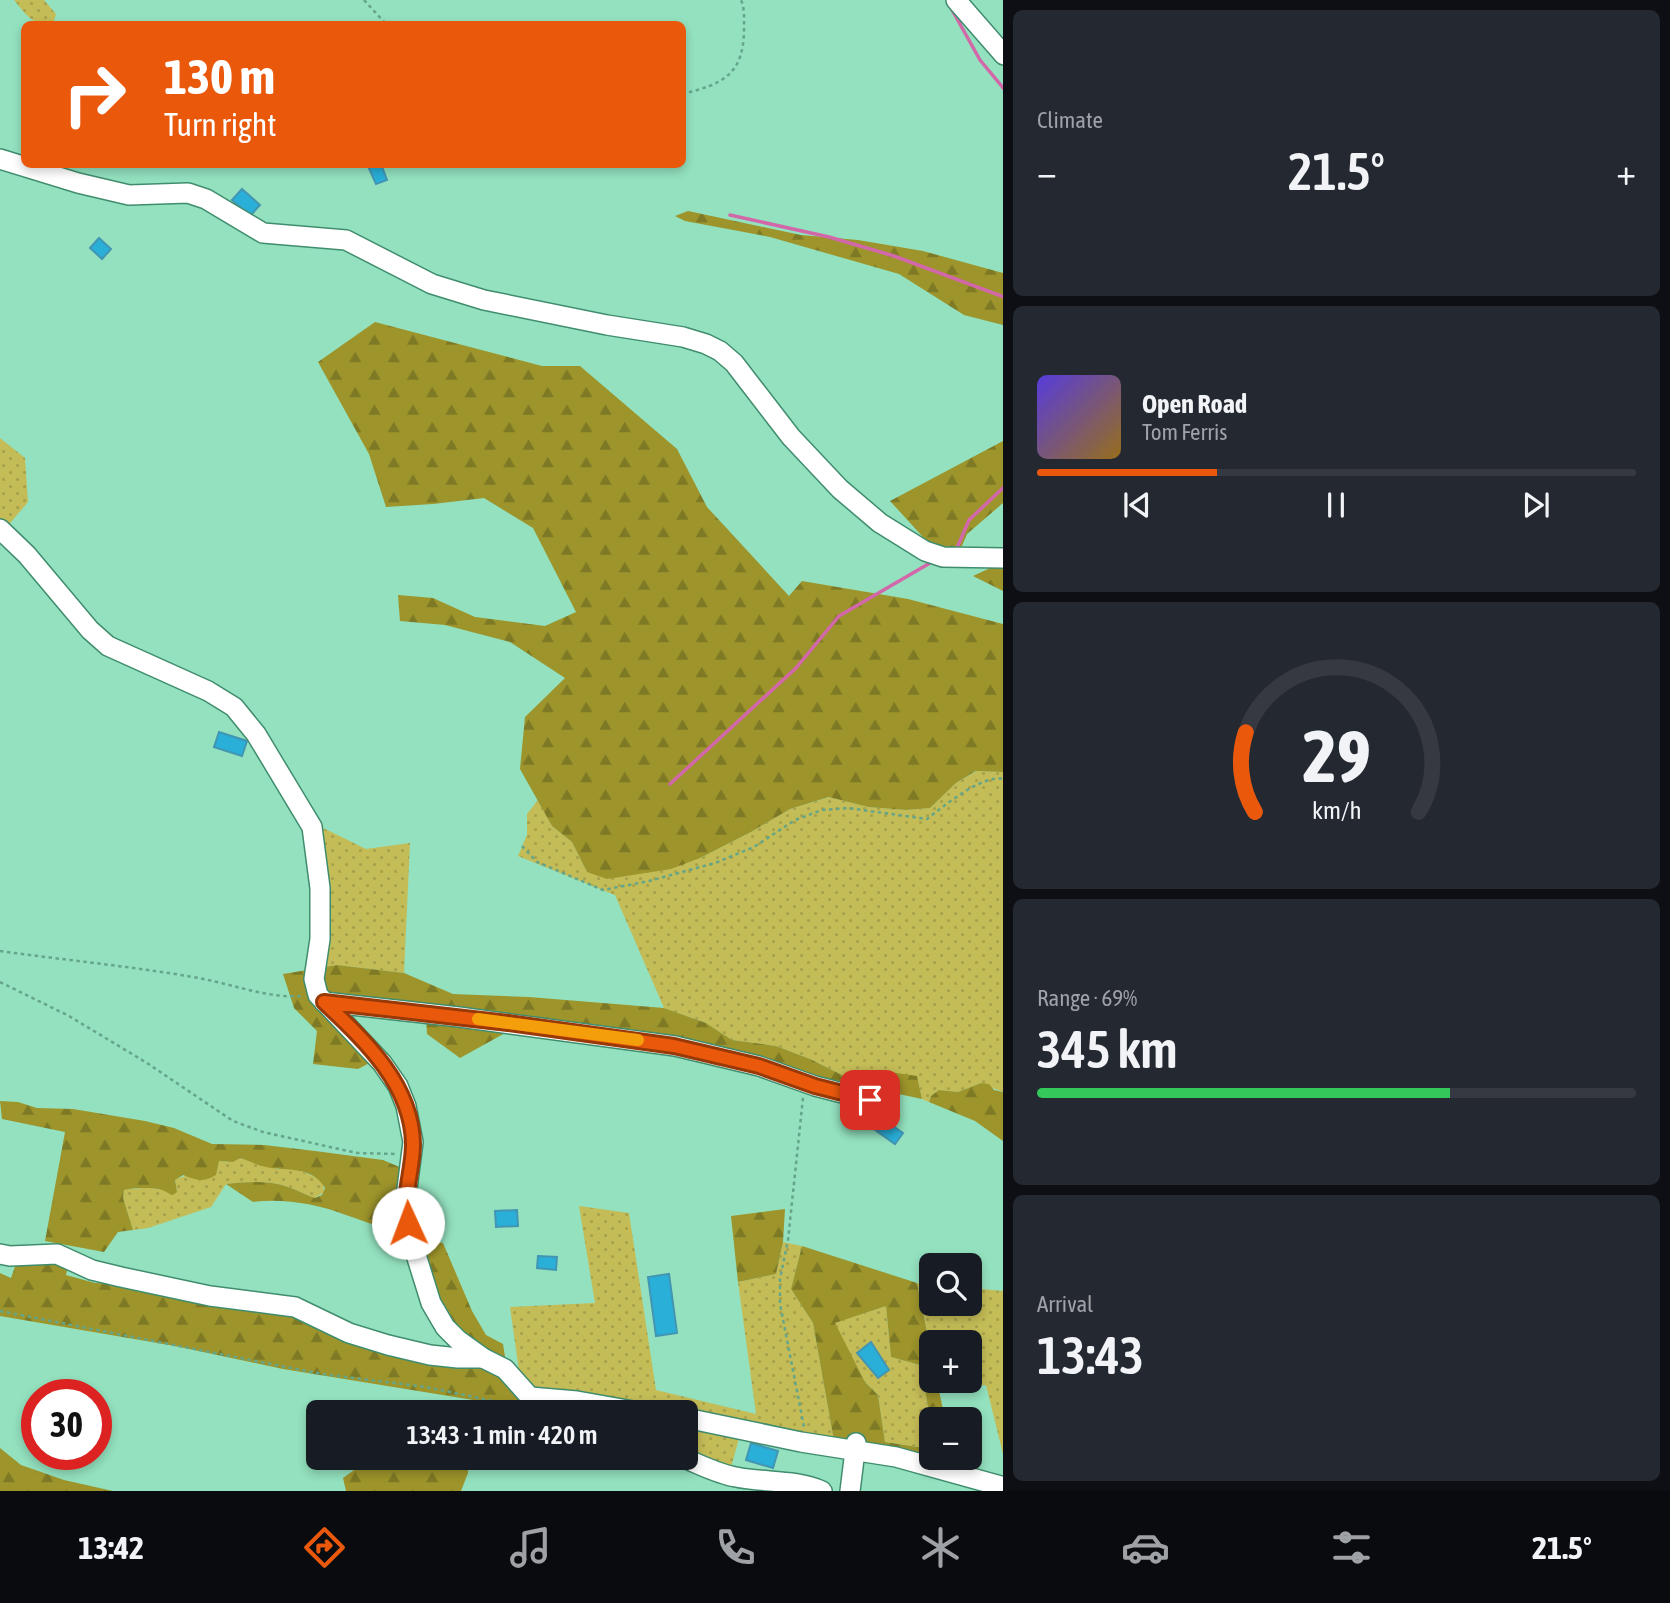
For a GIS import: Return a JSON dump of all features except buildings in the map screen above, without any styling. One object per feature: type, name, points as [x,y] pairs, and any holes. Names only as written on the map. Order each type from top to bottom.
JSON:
[{"type":"street","points":[[956,0],[1003,55]]},
{"type":"street","points":[[0,159],[21,165]]},
{"type":"street","points":[[29,168],[129,195],[188,192],[206,199],[256,231],[274,235],[346,240],[432,284],[484,300],[683,337],[706,344],[734,363],[791,437],[840,489],[880,523],[925,551],[943,557],[1003,558]]},
{"type":"street","points":[[0,529],[27,555],[90,630],[108,646],[208,691],[234,707],[256,734],[312,827],[320,888],[320,939],[314,979],[321,998],[365,1042],[398,1086],[411,1124],[413,1142],[406,1214],[429,1298],[453,1335],[483,1358],[509,1372],[534,1400]]},
{"type":"street","points":[[321,998],[674,1046],[759,1066],[815,1086],[870,1100]]},
{"type":"street","points":[[0,1254],[57,1254],[92,1270],[121,1277],[209,1296],[295,1307],[349,1333],[388,1345],[430,1355],[483,1358]]},
{"type":"street","points":[[530,1397],[565,1400]]},
{"type":"street","points":[[698,1420],[815,1444],[855,1447],[1003,1487]]},
{"type":"street","points":[[850,1491],[855,1447]]},
{"type":"street","points":[[698,1464],[736,1478],[794,1482],[822,1491]]},
{"type":"path","points":[[363,0],[383,21]]},
{"type":"path","points":[[686,93],[711,86],[731,75],[736,69],[744,40],[744,5],[741,0]]},
{"type":"path","points":[[522,846],[537,862],[603,890],[715,863],[754,847],[795,820],[822,810],[848,808],[927,819],[969,789],[996,777],[1003,779]]},
{"type":"path","points":[[0,951],[121,964],[286,997],[321,998]]},
{"type":"path","points":[[0,982],[69,1016],[147,1063],[233,1121],[263,1132],[357,1153],[397,1154],[411,1165]]},
{"type":"path","points":[[815,1086],[803,1098],[788,1240],[780,1279],[780,1304],[799,1410],[804,1427],[815,1444]]},
{"type":"path","points":[[0,1311],[322,1374],[426,1387],[483,1400]]},
{"type":"shaded area","points":[[14,0],[44,0],[56,14],[54,21],[35,21]]},
{"type":"shaded area","points":[[0,438],[25,458],[28,502],[0,535]]},
{"type":"shaded area","points":[[977,771],[1003,772],[1003,1092],[981,1083],[958,1092],[939,1090],[931,1096],[929,1102],[922,1099],[917,1076],[854,1081],[776,1046],[732,1040],[706,1023],[664,1008],[615,895],[518,856],[527,835],[527,814],[538,800],[552,826],[572,842],[587,872],[700,858],[790,809],[830,797],[868,807],[906,810],[930,808],[956,783]]},
{"type":"shaded area","points":[[315,824],[366,849],[410,843],[404,973],[337,965],[320,968]]},
{"type":"shaded area","points":[[240,1158],[278,1169],[297,1169],[317,1178],[323,1184],[324,1192],[315,1198],[273,1183],[226,1184],[211,1207],[148,1228],[133,1230],[123,1198],[124,1190],[144,1187],[177,1192],[175,1180],[217,1169],[219,1161],[229,1162]]},
{"type":"shaded area","points":[[579,1206],[629,1213],[656,1390],[698,1400],[584,1400],[530,1392],[520,1378],[510,1307],[595,1303]]},
{"type":"shaded area","points":[[783,1242],[802,1246],[791,1289],[813,1323],[834,1441],[698,1414],[698,1400],[756,1414],[738,1282],[776,1274]]},
{"type":"shaded area","points":[[982,1289],[1003,1291],[1003,1454],[986,1385],[982,1385],[982,1330],[927,1330],[924,1316],[982,1316]]},
{"type":"shaded area","points":[[886,1306],[891,1357],[919,1365],[919,1393],[926,1393],[928,1407],[919,1407],[919,1447],[885,1442],[878,1395],[865,1382],[834,1323]]},
{"type":"shaded area","points":[[698,1423],[741,1431],[730,1471],[698,1459]]},
{"type":"green space","points":[[688,211],[801,235],[858,240],[923,251],[1003,273],[1003,325],[964,315],[899,274],[770,237],[685,221],[675,216]]},
{"type":"green space","points":[[375,322],[542,366],[580,366],[677,449],[707,507],[789,596],[802,581],[908,599],[1003,624],[1003,772],[976,771],[956,783],[930,808],[906,810],[868,807],[829,797],[790,809],[700,858],[671,869],[607,879],[587,872],[572,842],[552,826],[520,769],[525,717],[565,678],[510,642],[445,625],[400,621],[398,595],[433,598],[475,617],[545,626],[576,612],[533,528],[484,498],[386,507],[369,454],[318,362]]},
{"type":"green space","points":[[1003,441],[1003,503],[967,534],[962,546],[947,552],[934,549],[890,501]]},
{"type":"green space","points":[[1001,563],[1003,591],[973,576]]},
{"type":"green space","points":[[337,965],[404,973],[453,994],[664,1008],[706,1023],[732,1040],[776,1046],[854,1081],[879,1081],[889,1072],[917,1076],[922,1099],[880,1090],[855,1103],[758,1071],[659,1050],[507,1032],[460,1058],[427,1034],[426,1019],[346,1010],[385,1055],[358,1069],[313,1064],[317,1031],[294,1008],[283,974]]},
{"type":"green space","points":[[981,1083],[989,1084],[994,1090],[1003,1092],[1003,1141],[975,1121],[929,1102],[931,1096],[939,1090],[958,1092]]},
{"type":"green space","points":[[0,1101],[145,1121],[174,1128],[212,1144],[264,1145],[383,1160],[404,1169],[400,1227],[372,1224],[300,1203],[253,1202],[226,1184],[273,1183],[315,1198],[322,1195],[325,1188],[314,1176],[306,1173],[266,1167],[240,1158],[233,1162],[219,1161],[216,1175],[207,1179],[183,1175],[175,1180],[177,1192],[173,1195],[153,1188],[124,1190],[123,1198],[133,1230],[118,1232],[104,1252],[45,1241],[65,1132],[2,1119]]},
{"type":"green space","points":[[785,1209],[783,1242],[776,1274],[738,1282],[731,1216]]},
{"type":"green space","points":[[418,1239],[443,1243],[472,1311],[486,1335],[503,1344],[506,1363],[469,1339],[446,1313],[431,1280]]},
{"type":"green space","points":[[802,1246],[917,1283],[919,1316],[924,1316],[927,1330],[919,1330],[919,1365],[891,1357],[886,1306],[835,1323],[865,1382],[878,1395],[885,1442],[919,1447],[919,1457],[834,1441],[813,1323],[791,1289]]},
{"type":"green space","points":[[17,1261],[69,1262],[66,1275],[95,1283],[158,1286],[278,1305],[488,1366],[524,1400],[474,1400],[283,1369],[175,1346],[0,1316],[0,1273],[11,1278]]},
{"type":"green space","points":[[926,1393],[940,1393],[942,1407],[928,1407]]},
{"type":"green space","points":[[0,1448],[21,1465],[21,1470],[35,1470],[64,1480],[113,1491],[0,1491]]},
{"type":"green space","points":[[354,1470],[468,1470],[461,1491],[346,1491],[343,1478]]},
{"type":"waterway","points":[[951,8],[980,60],[1003,88]]},
{"type":"waterway","points":[[730,215],[829,237],[894,256],[1003,297]]},
{"type":"waterway","points":[[955,549],[969,520],[1003,488]]},
{"type":"waterway","points":[[670,784],[796,668],[839,616],[930,563]]},
{"type":"slow traffic","points":[[478,1019],[638,1040]]},
{"type":"route","points":[[408,1223],[405,1204],[413,1142],[406,1107],[398,1086],[382,1063],[365,1042],[324,1002],[508,1023],[674,1046],[759,1066],[815,1086],[870,1100]]}]
